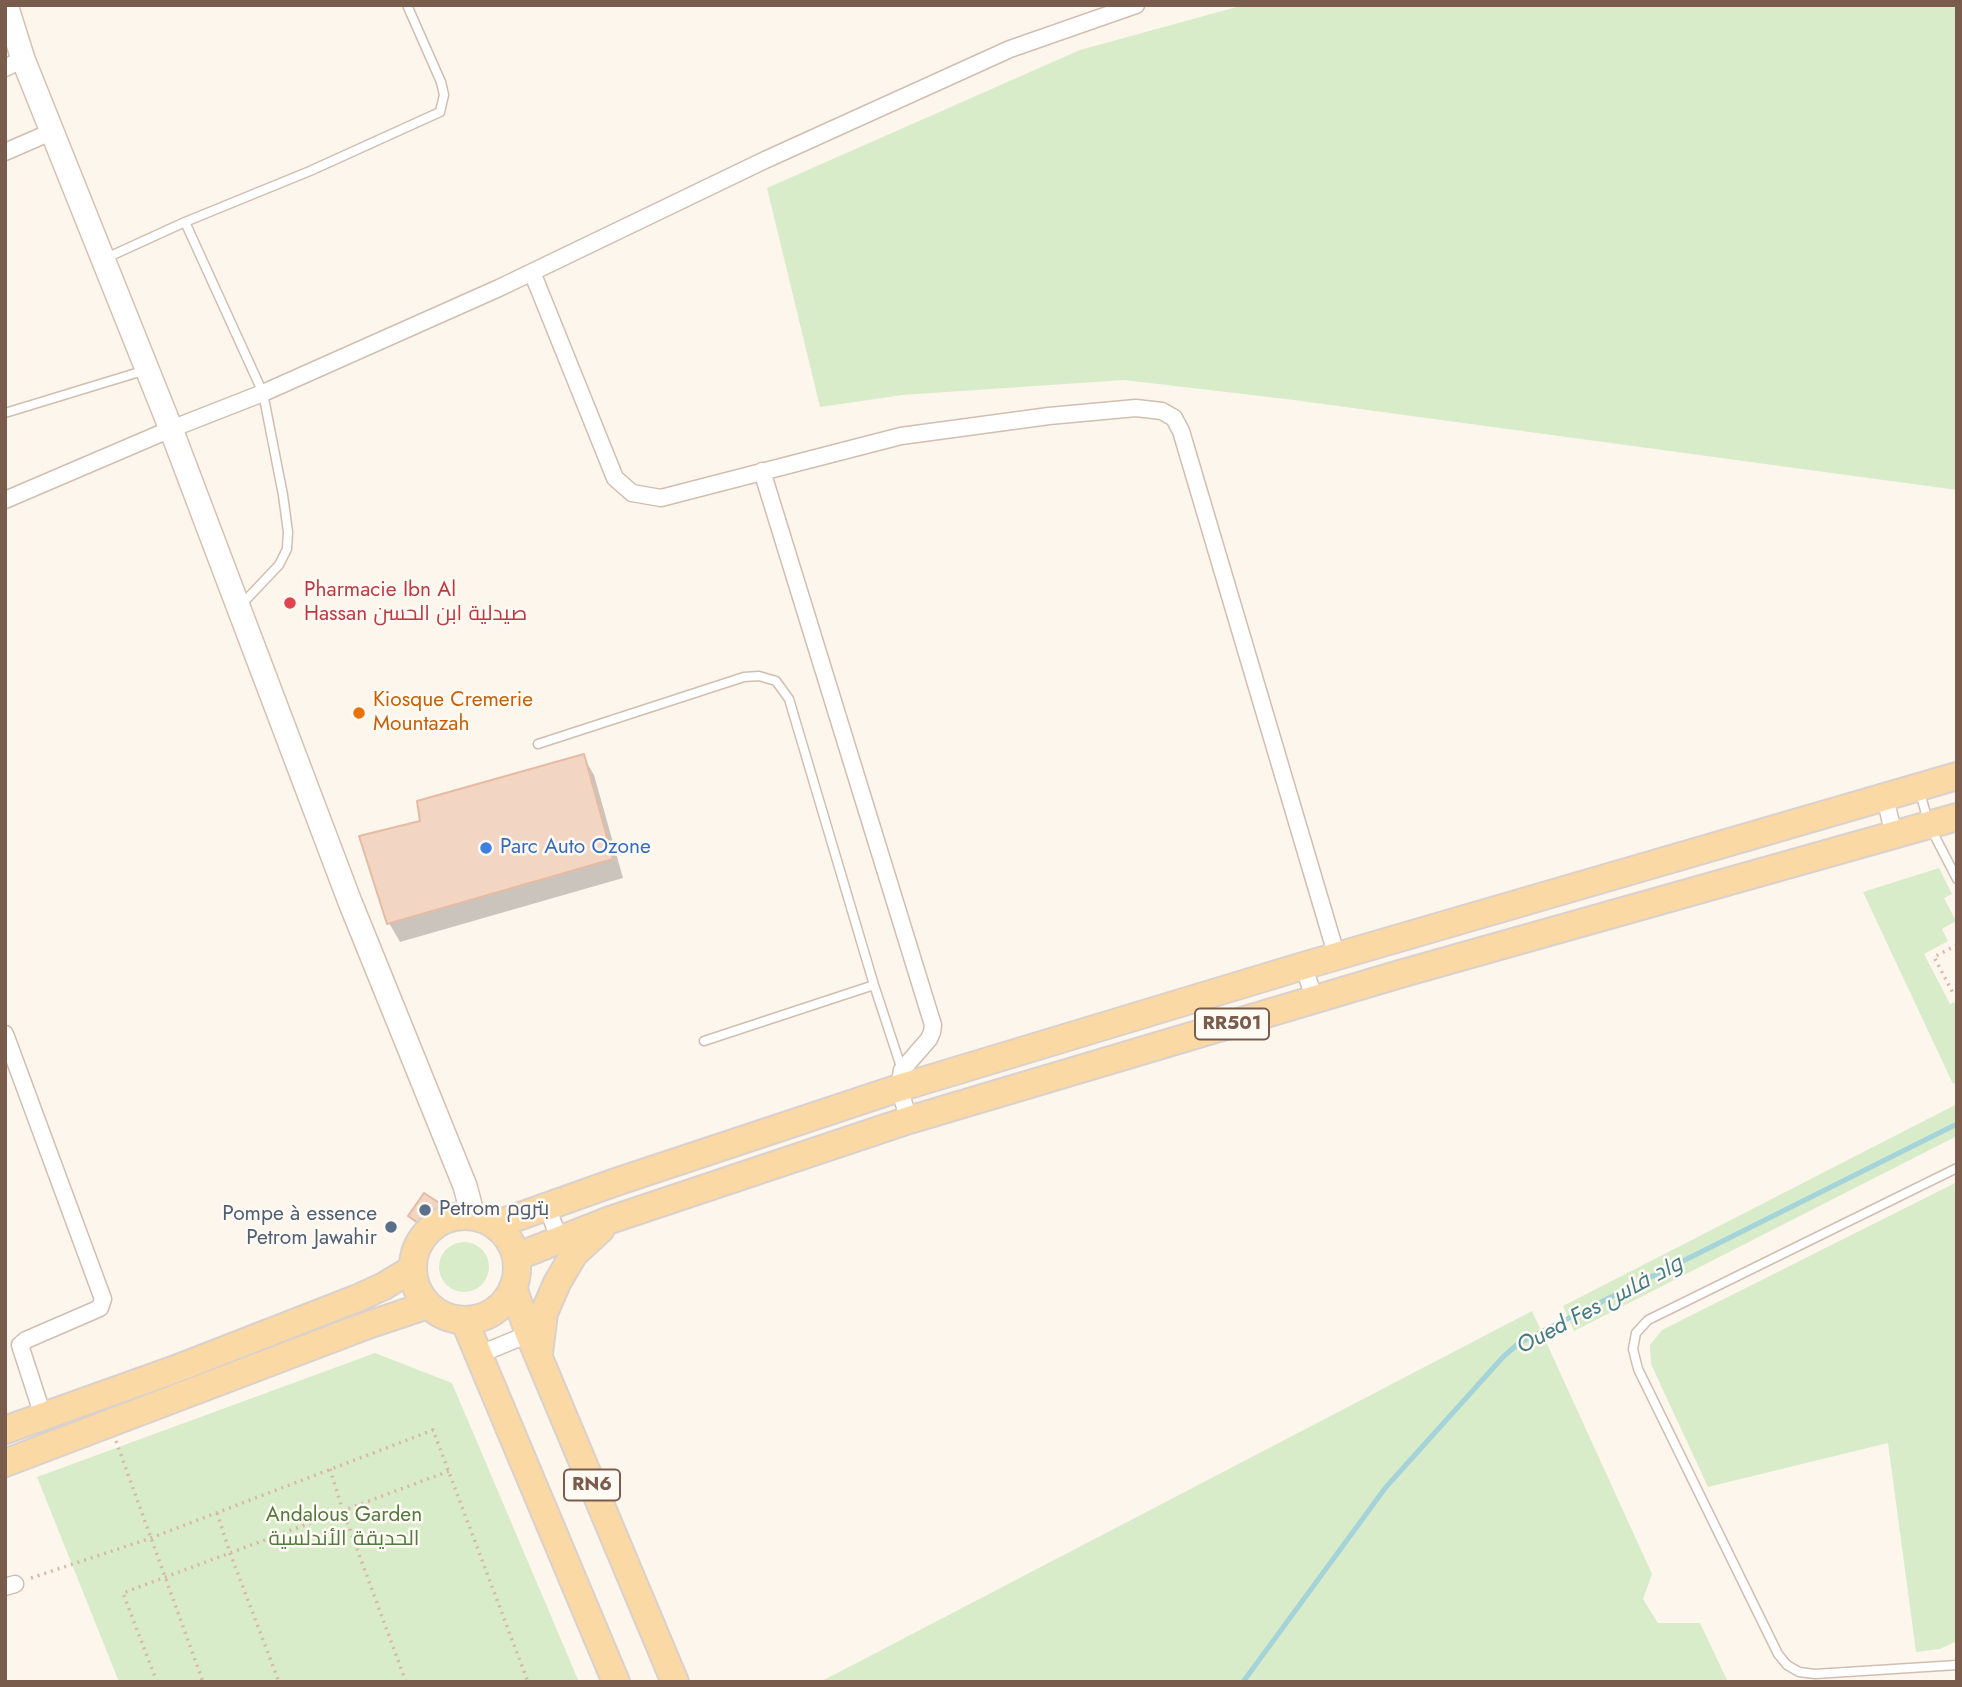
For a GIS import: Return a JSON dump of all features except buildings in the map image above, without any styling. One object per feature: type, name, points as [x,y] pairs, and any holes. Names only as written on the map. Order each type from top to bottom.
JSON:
[{"type":"main road","name":"RR501","points":[[484,1221],[547,1206],[901,1079],[1337,957],[1957,776]]},
{"type":"main road","name":"RR501","points":[[516,1257],[610,1220],[909,1120],[1400,974],[1957,817]]},
{"type":"main road","points":[[1385,943],[1400,974]]},
{"type":"main road","points":[[513,1287],[508,1297],[494,1311],[474,1319],[451,1318],[428,1305],[414,1282],[412,1269],[418,1244],[435,1224],[447,1219],[484,1221],[508,1239],[516,1257]]},
{"type":"main road","points":[[534,1346],[556,1283],[574,1254],[610,1220]]},
{"type":"main road","name":"RN6","points":[[516,1257],[517,1272],[513,1287],[534,1346],[676,1682]]},
{"type":"main road","points":[[5,1430],[358,1298],[412,1269]]},
{"type":"main road","points":[[5,1463],[368,1325],[428,1305]]},
{"type":"main road","name":"RN6","points":[[464,1320],[616,1682]]},
{"type":"street","points":[[6,5],[14,64],[51,132],[148,369],[349,902],[465,1186],[484,1221]]},
{"type":"street","points":[[5,500],[263,393],[532,272],[765,160],[1010,49],[1136,5]]},
{"type":"street","points":[[5,152],[51,132]]},
{"type":"street","points":[[532,272],[615,478],[632,493],[660,498],[901,436],[1049,416],[1136,408],[1162,411],[1174,418],[1181,431],[1337,957]]},
{"type":"street","points":[[762,471],[933,1025],[929,1039],[901,1079],[909,1120]]},
{"type":"street","points":[[1885,798],[1894,835]]},
{"type":"street","points":[[1303,966],[1315,999]]},
{"type":"street","points":[[5,1034],[103,1298],[100,1307],[20,1345],[43,1416]]},
{"type":"street","points":[[547,1206],[559,1239]]},
{"type":"street","points":[[358,1298],[368,1325]]},
{"type":"street","points":[[480,1354],[534,1346]]},
{"type":"lane","points":[[102,260],[440,113],[444,95],[441,82],[407,5]]},
{"type":"lane","points":[[185,222],[263,393],[288,532],[287,549],[279,565],[239,607]]},
{"type":"lane","points":[[5,413],[148,369]]},
{"type":"lane","points":[[538,744],[744,677],[759,676],[776,681],[789,699],[901,1079]]},
{"type":"lane","points":[[1919,788],[1929,825],[1957,879]]},
{"type":"lane","points":[[704,1041],[874,985]]},
{"type":"lane","points":[[1957,1168],[1648,1320],[1636,1333],[1633,1349],[1644,1380],[1772,1642],[1787,1665],[1799,1672],[1815,1674],[1957,1665]]},
{"type":"path","points":[[1957,945],[1934,957],[1953,993],[1957,992]]},
{"type":"path","points":[[109,1423],[204,1682]]},
{"type":"path","points":[[10,1586],[151,1538],[433,1430],[528,1682]]},
{"type":"path","points":[[330,1469],[406,1682]]},
{"type":"path","points":[[158,1682],[123,1592],[449,1471]]},
{"type":"path","points":[[217,1513],[279,1682]]},
{"type":"green space","points":[[1244,5],[1957,5],[1957,490],[1294,400],[1124,380],[903,395],[820,407],[767,188],[1080,50]]},
{"type":"green space","points":[[1939,868],[1952,894],[1944,898],[1956,921],[1942,929],[1948,941],[1924,954],[1950,1004],[1957,1001],[1957,1082],[1953,1084],[1863,892]]},
{"type":"green space","points":[[1957,1104],[1957,1136],[1574,1331],[1563,1306]]},
{"type":"green space","points":[[1957,1182],[1957,1641],[1940,1649],[1916,1652],[1888,1443],[1708,1487],[1651,1364],[1650,1345],[1662,1330]]},
{"type":"green space","points":[[464,1242],[482,1249],[489,1267],[482,1285],[464,1292],[446,1285],[439,1267],[446,1249]]},
{"type":"green space","points":[[1532,1311],[1652,1574],[1643,1599],[1658,1623],[1700,1623],[1728,1682],[820,1682]]},
{"type":"green space","name":"Andalous Garden الحديقة الأندلسية","points":[[375,1353],[452,1383],[579,1682],[119,1682],[37,1477]]},
{"type":"waterway","name":"Oued Fes واد فاس","points":[[1243,1682],[1386,1487],[1503,1357],[1519,1343],[1957,1124]]},
{"type":"place","name":"Pharmacie Ibn Al Hassan صيدلية ابن الحسن","points":[[290,603]]},
{"type":"place","name":"Kiosque Cremerie Mountazah","points":[[359,713]]},
{"type":"place","name":"Parc Auto Ozone","points":[[486,848]]},
{"type":"place","name":"Petrom بتروم","points":[[425,1210]]},
{"type":"place","name":"Pompe à essence Petrom Jawahir","points":[[391,1227]]}]
